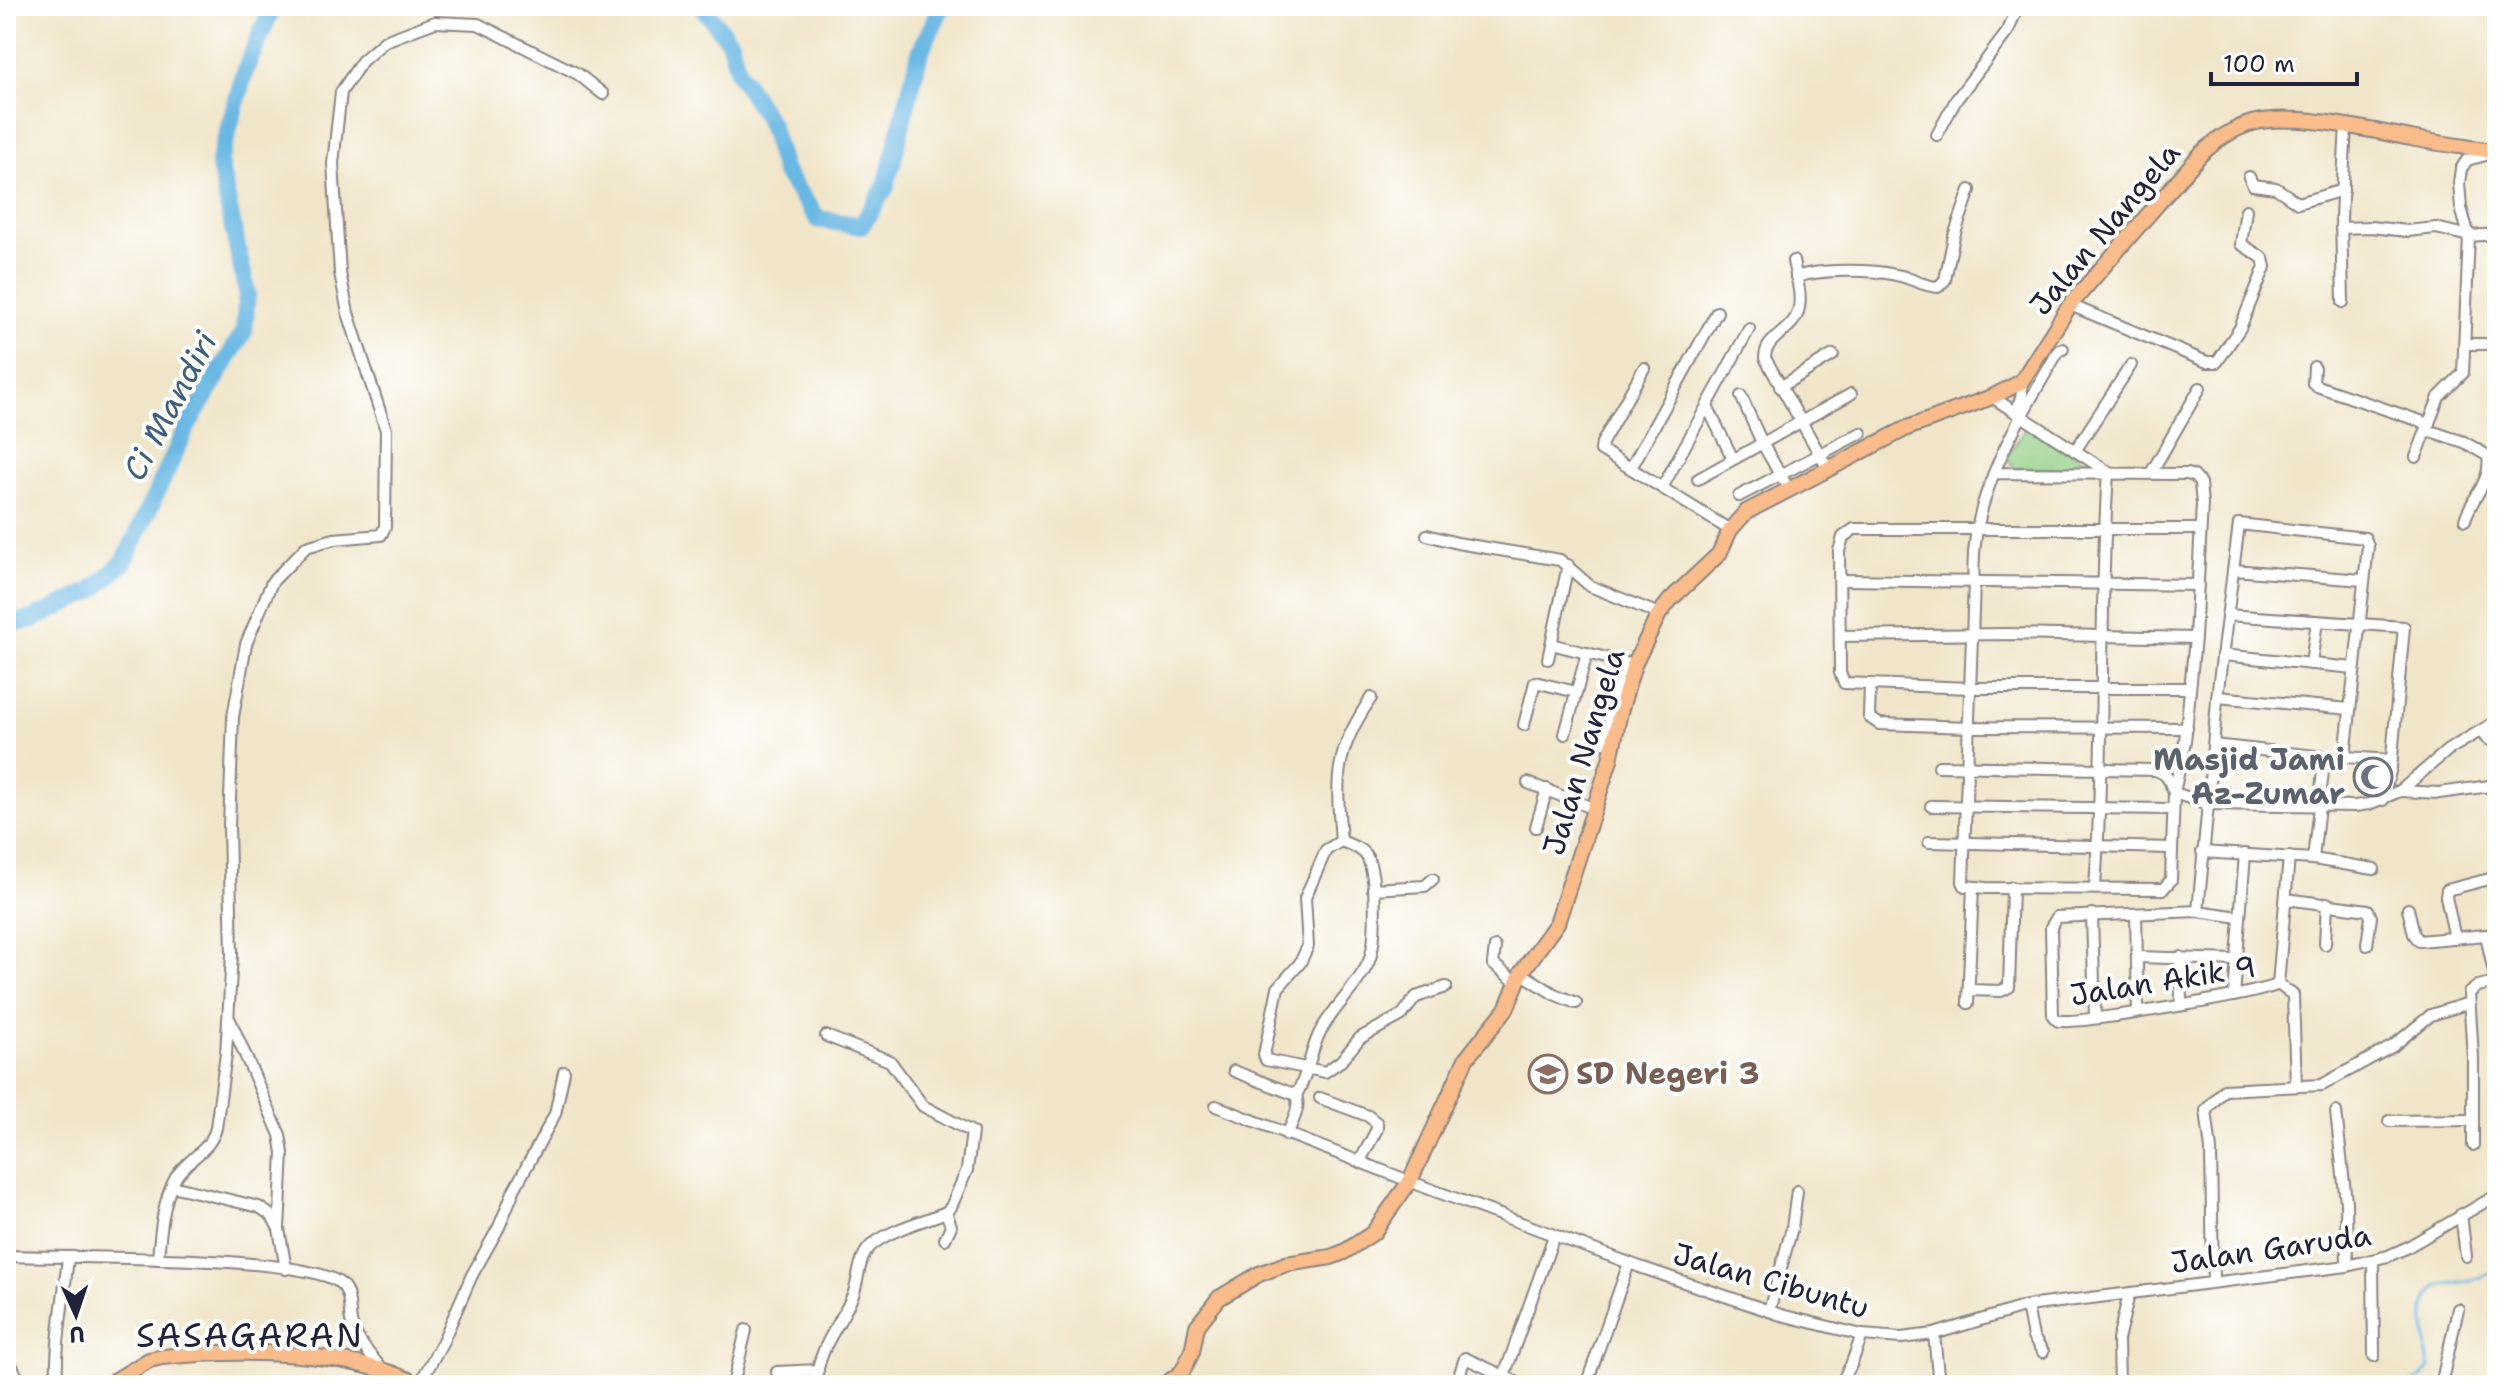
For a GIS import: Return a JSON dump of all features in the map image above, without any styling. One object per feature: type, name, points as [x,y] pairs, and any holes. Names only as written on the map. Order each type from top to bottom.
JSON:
[{"type":"main road","name":"Jalan Nangela","points":[[1170,1381],[1187,1364],[1197,1326],[1219,1298],[1259,1274],[1286,1264],[1336,1256],[1353,1247],[1373,1233],[1410,1181],[1466,1059],[1506,1009],[1519,978],[1557,923],[1595,809],[1629,664],[1659,614],[1676,593],[1719,554],[1730,530],[1746,512],[1784,482],[1828,469],[1907,428],[1992,397],[2021,382],[2070,305],[2200,155],[2234,130],[2269,121],[2346,125],[2496,152]]},
{"type":"main road","points":[[108,1385],[149,1360],[186,1355],[266,1352],[318,1358],[383,1371],[419,1385]]},
{"type":"street","points":[[1937,135],[1956,100],[2008,31],[2018,6]]},
{"type":"street","points":[[158,1259],[172,1186],[181,1171],[214,1138],[225,1069],[233,925],[229,826],[233,717],[246,644],[272,582],[306,547],[334,539],[374,537],[381,535],[385,527],[386,430],[348,313],[340,273],[333,163],[341,92],[362,61],[385,41],[435,22],[478,24],[578,74],[603,94]]},
{"type":"street","points":[[2343,302],[2341,228],[2346,125]]},
{"type":"street","points":[[2416,457],[2442,392],[2463,373],[2469,236],[2460,200],[2461,169],[2467,160],[2496,152]]},
{"type":"street","points":[[2249,177],[2253,185],[2276,188],[2298,203],[2343,190]]},
{"type":"street","points":[[1796,277],[1809,273],[1877,272],[1938,287],[1945,280],[1954,236],[1970,190]]},
{"type":"street","points":[[2070,305],[2207,362],[2217,362],[2240,328],[2265,267],[2263,258],[2241,244],[2246,210]]},
{"type":"street","points":[[2341,228],[2367,226],[2407,231],[2436,228],[2469,236],[2497,234]]},
{"type":"street","points":[[1793,261],[1800,300],[1796,317],[1765,349],[1768,365],[1828,469]]},
{"type":"street","points":[[1631,468],[1717,312]]},
{"type":"street","points":[[1663,486],[1749,329]]},
{"type":"street","points":[[2465,344],[2497,344]]},
{"type":"street","points":[[1994,473],[2187,474],[2198,479],[2202,504],[2195,638],[2187,728],[2172,809],[2171,880],[2163,889],[1973,887],[1965,886],[1963,882],[1976,528],[1994,473],[2019,414],[2059,350],[2063,349]]},
{"type":"street","points":[[1780,387],[1833,355]]},
{"type":"street","points":[[2075,451],[2131,365]]},
{"type":"street","points":[[2314,367],[2313,383],[2317,386],[2428,427],[2486,454],[2489,464],[2484,485],[2472,498],[2465,520]]},
{"type":"street","points":[[1644,368],[1601,450],[1730,530]]},
{"type":"street","points":[[2019,414],[2021,382]]},
{"type":"street","points":[[2151,473],[2200,388]]},
{"type":"street","points":[[1698,479],[1851,394]]},
{"type":"street","points":[[1741,396],[1784,482]]},
{"type":"street","points":[[1992,397],[2108,472]]},
{"type":"street","points":[[1707,406],[1733,459]]},
{"type":"street","points":[[1739,496],[1784,482],[1818,455],[1861,433]]},
{"type":"street","points":[[2095,887],[2102,584],[2108,472]]},
{"type":"street","points":[[2484,485],[2497,485]]},
{"type":"street","points":[[2198,911],[2217,697],[2239,524],[2365,538],[2368,543],[2345,757]]},
{"type":"street","points":[[2189,688],[1847,685],[1842,681],[1839,546],[1848,531],[2200,529]]},
{"type":"street","points":[[1427,535],[1560,560],[1590,586],[1659,614]]},
{"type":"street","points":[[1548,659],[1568,565]]},
{"type":"street","points":[[2233,570],[2363,580]]},
{"type":"street","points":[[1841,580],[2198,585]]},
{"type":"street","points":[[2227,615],[2404,627],[2392,760],[2383,800]]},
{"type":"street","points":[[2311,664],[2317,621]]},
{"type":"street","points":[[1840,636],[2195,638]]},
{"type":"street","points":[[1551,644],[1629,664],[1604,742]]},
{"type":"street","points":[[1565,734],[1587,653]]},
{"type":"street","points":[[2222,655],[2354,668]]},
{"type":"street","points":[[1524,725],[1535,682],[1576,692]]},
{"type":"street","points":[[1870,685],[1868,713],[1874,723],[1970,727],[2187,728]]},
{"type":"street","points":[[2217,697],[2350,709]]},
{"type":"street","points":[[1341,841],[1337,785],[1342,753],[1351,728],[1371,698]]},
{"type":"street","points":[[1939,766],[2154,770],[2164,772],[2177,795],[2206,804],[2355,806],[2383,800],[2400,791],[2448,750],[2497,721]]},
{"type":"street","points":[[2481,732],[2487,739],[2497,741]]},
{"type":"street","points":[[2213,745],[2326,757],[2392,760]]},
{"type":"street","points":[[2313,859],[2317,806],[2326,757]]},
{"type":"street","points":[[1528,783],[1595,809]]},
{"type":"street","points":[[2400,791],[2439,793],[2497,785]]},
{"type":"street","points":[[1536,827],[1547,789]]},
{"type":"street","points":[[1931,806],[2172,809]]},
{"type":"street","points":[[1287,1135],[1296,1114],[1296,1095],[1320,1033],[1369,960],[1373,889],[1368,857],[1341,841]]},
{"type":"street","points":[[1341,841],[1326,850],[1305,898],[1308,946],[1300,963],[1278,988],[1264,1055],[1266,1060],[1325,1072],[1341,1061],[1360,1038],[1402,1015],[1416,997],[1446,987]]},
{"type":"street","points":[[1929,842],[2172,848]]},
{"type":"street","points":[[2202,852],[2313,859],[2374,869]]},
{"type":"street","points":[[2234,996],[2245,854]]},
{"type":"street","points":[[2289,857],[2278,984],[2293,995],[2296,1086]]},
{"type":"street","points":[[2455,938],[2447,890],[2497,878]]},
{"type":"street","points":[[1373,889],[1425,886],[1433,879]]},
{"type":"street","points":[[1968,1003],[1973,887]]},
{"type":"street","points":[[1969,990],[2001,991],[2009,987],[2012,887]]},
{"type":"street","points":[[2286,899],[2368,910],[2371,917],[2367,945]]},
{"type":"street","points":[[2325,944],[2327,903]]},
{"type":"street","points":[[2408,909],[2414,934],[2419,941],[2487,936],[2497,982],[2470,991],[2469,1003],[2473,1058],[2473,1145]]},
{"type":"street","points":[[2095,1018],[2092,914],[2198,911],[2239,917]]},
{"type":"street","name":"Jalan Akik 9","points":[[2092,914],[2059,916],[2053,920],[2052,1014],[2055,1019],[2065,1022],[2138,1012],[2271,989],[2278,984]]},
{"type":"street","points":[[2136,914],[2138,1012]]},
{"type":"street","points":[[1495,947],[1493,964],[1576,1003]]},
{"type":"street","points":[[2137,957],[2236,960]]},
{"type":"street","points":[[2180,957],[2181,1004]]},
{"type":"street","points":[[2213,1282],[2211,1150],[2207,1109],[2224,1090],[2322,1085],[2393,1046],[2431,1015],[2469,1003]]},
{"type":"street","points":[[229,1018],[280,1135],[283,1153],[279,1229],[286,1269]]},
{"type":"street","points":[[815,1385],[821,1353],[852,1297],[858,1272],[870,1246],[895,1232],[946,1212],[961,1189],[972,1132],[923,1106],[890,1061],[826,1036]]},
{"type":"street","points":[[1234,1071],[1296,1095]]},
{"type":"street","points":[[419,1385],[443,1341],[472,1275],[499,1227],[514,1190],[555,1114],[564,1072]]},
{"type":"street","points":[[1320,1098],[1368,1116],[1377,1123],[1377,1129],[1360,1161]]},
{"type":"street","name":"Jalan Cibuntu","points":[[1216,1106],[1629,1263],[1769,1311],[1862,1335],[1901,1338],[1934,1334],[2027,1306],[2129,1294]]},
{"type":"street","points":[[2336,1112],[2346,1202],[2347,1266]]},
{"type":"street","points":[[2389,1121],[2473,1120]]},
{"type":"street","points":[[172,1186],[259,1207],[272,1216],[279,1229]]},
{"type":"street","points":[[1769,1311],[1792,1228],[1797,1191]]},
{"type":"street","name":"Jalan Garuda","points":[[2129,1294],[2373,1260],[2406,1248],[2497,1195]]},
{"type":"street","points":[[945,1239],[951,1226],[946,1212]]},
{"type":"street","points":[[2461,1214],[2466,1256]]},
{"type":"street","points":[[1502,1380],[1554,1236]]},
{"type":"street","points":[[6,1256],[226,1262],[314,1274],[342,1285],[346,1291],[352,1326],[383,1371]]},
{"type":"street","points":[[57,1385],[56,1341],[64,1304],[68,1257]]},
{"type":"street","points":[[2373,1260],[2374,1356]]},
{"type":"street","points":[[1586,1385],[1629,1263]]},
{"type":"street","points":[[2119,1385],[2118,1340],[2129,1294]]},
{"type":"street","points":[[2027,1306],[2035,1343],[2043,1352]]},
{"type":"street","points":[[2441,1385],[2458,1309]]},
{"type":"street","points":[[733,1385],[746,1330]]},
{"type":"street","points":[[1934,1334],[1939,1385]]},
{"type":"street","points":[[1840,1385],[1862,1335]]},
{"type":"street","points":[[6,1354],[21,1385]]},
{"type":"street","points":[[1456,1385],[1465,1358],[1502,1380],[1522,1385]]},
{"type":"street","points":[[777,1372],[818,1370]]},
{"type":"street","points":[[1170,1381],[1193,1385]]},
{"type":"green space","points":[[2026,426],[2095,466],[2092,470],[2014,469],[2007,457]]},
{"type":"waterway","name":"Ci Mandiri","points":[[6,625],[33,619],[92,591],[124,562],[187,427],[244,331],[247,293],[219,162],[246,68],[273,6]]},
{"type":"waterway","name":"Ci Mandiri","points":[[702,6],[730,42],[738,72],[770,124],[784,172],[818,219],[861,226],[886,186],[920,52],[942,6]]},
{"type":"waterway","points":[[2407,1385],[2421,1378],[2430,1368],[2424,1310],[2428,1297],[2437,1286],[2474,1280],[2497,1269]]},
{"type":"place","name":"Masjid Jami Az-Zumar","points":[[2373,777]]},
{"type":"place","name":"SD Negeri 3","points":[[1548,1074]]},
{"type":"district","name":"SASAGARAN","points":[[250,1335]]}]
